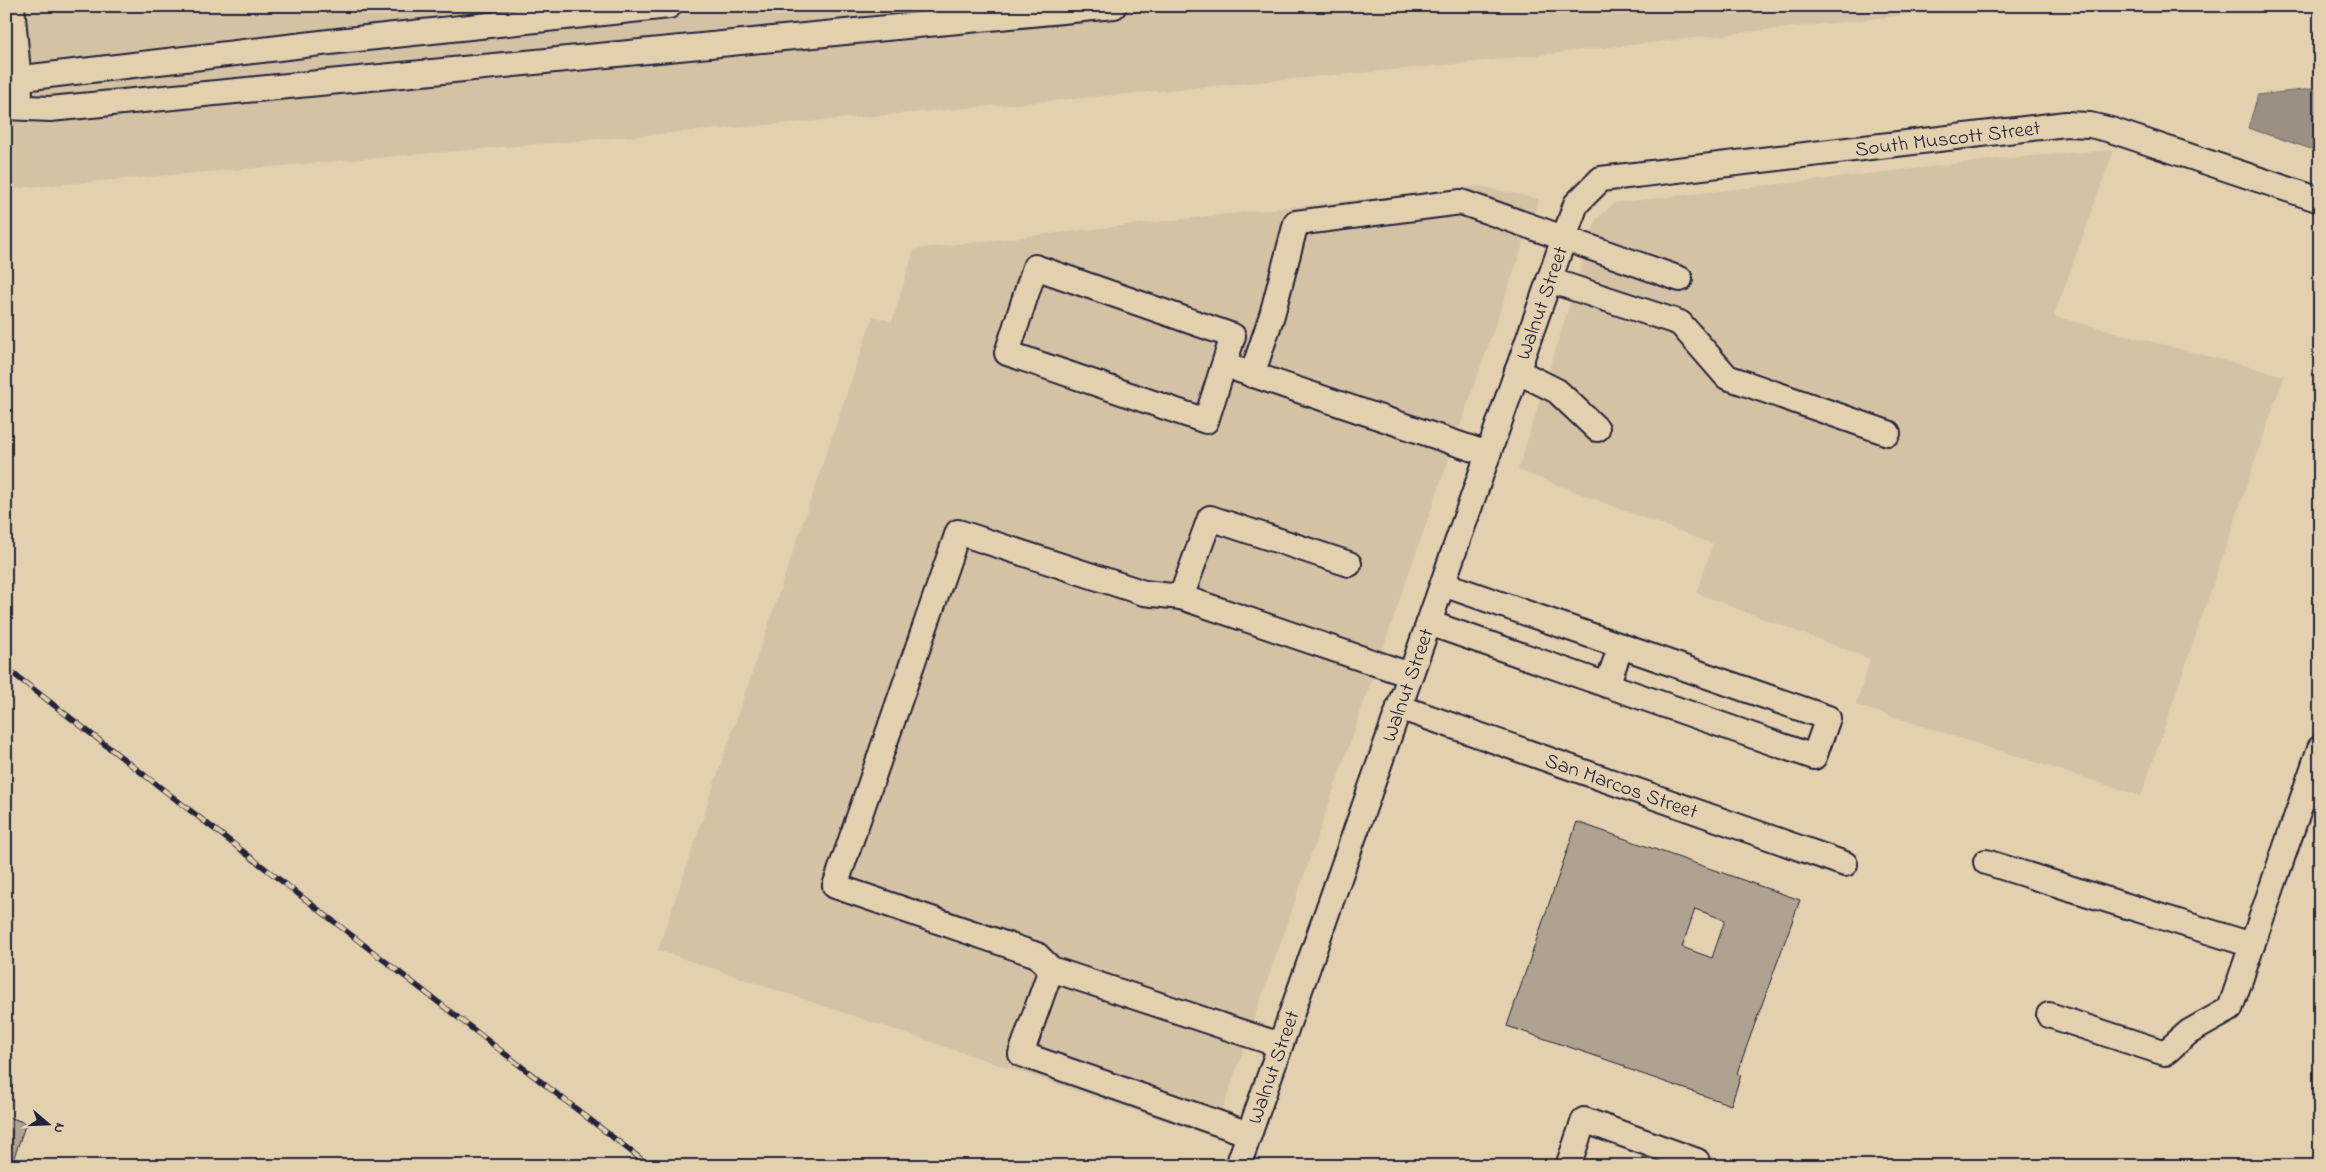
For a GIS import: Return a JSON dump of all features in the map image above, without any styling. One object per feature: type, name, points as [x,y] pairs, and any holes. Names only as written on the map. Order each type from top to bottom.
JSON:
[{"type":"street","points":[[12,6],[14,108],[50,108],[1114,6]]},
{"type":"street","points":[[12,79],[338,41],[670,6]]},
{"type":"street","name":"South Muscott Street","points":[[1576,204],[1601,179],[2066,124],[2090,125],[2111,130],[2320,200]]},
{"type":"street","points":[[1252,375],[1272,315],[1296,223],[1461,202],[1680,279]]},
{"type":"street","name":"Walnut Street","points":[[1238,1166],[1576,204]]},
{"type":"street","points":[[1035,267],[1233,336],[1224,365],[1206,421],[1007,353],[1035,267]]},
{"type":"street","points":[[1549,280],[1680,323],[1728,377],[1888,433]]},
{"type":"street","points":[[1224,365],[1488,454]]},
{"type":"street","points":[[1517,372],[1557,391],[1597,429]]},
{"type":"street","points":[[1181,597],[1210,518],[1349,564]]},
{"type":"street","points":[[1280,1045],[1051,969],[1036,955],[835,886],[958,532],[1144,593],[1181,597],[1410,675]]},
{"type":"street","points":[[1429,622],[1814,757],[1828,718],[1442,584]]},
{"type":"street","points":[[1607,685],[1621,646]]},
{"type":"street","name":"San Marcos Street","points":[[1399,708],[1845,864]]},
{"type":"street","points":[[2049,1015],[2165,1053],[2189,1032],[2230,1009],[2320,748]]},
{"type":"street","points":[[1986,862],[2252,946]]},
{"type":"street","points":[[1051,969],[1021,1054],[1249,1134]]},
{"type":"street","points":[[1568,1166],[1584,1120],[1697,1161],[1696,1166]]},
{"type":"shaded area","points":[[6,6],[1987,6],[1447,65],[981,107],[6,189]]},
{"type":"shaded area","points":[[2320,88],[2320,152],[2248,128],[2258,95]]},
{"type":"shaded area","points":[[2114,150],[2054,316],[2284,376],[2141,796],[1856,705],[1870,659],[1696,593],[1713,544],[1518,470],[1596,220],[1614,203],[2007,158]]},
{"type":"shaded area","points":[[1480,186],[1539,199],[1213,1137],[658,950],[873,316],[892,322],[914,249]]},
{"type":"building","points":[[1577,822],[1800,900],[1737,1073],[1741,1075],[1731,1105],[1625,1068],[1625,1066],[1507,1026]],"holes":[[[1695,909],[1725,920],[1712,958],[1682,947]]]},
{"type":"building","points":[[6,1116],[26,1123],[11,1166],[6,1166]]},
{"type":"railway","points":[[6,668],[650,1166]]}]
